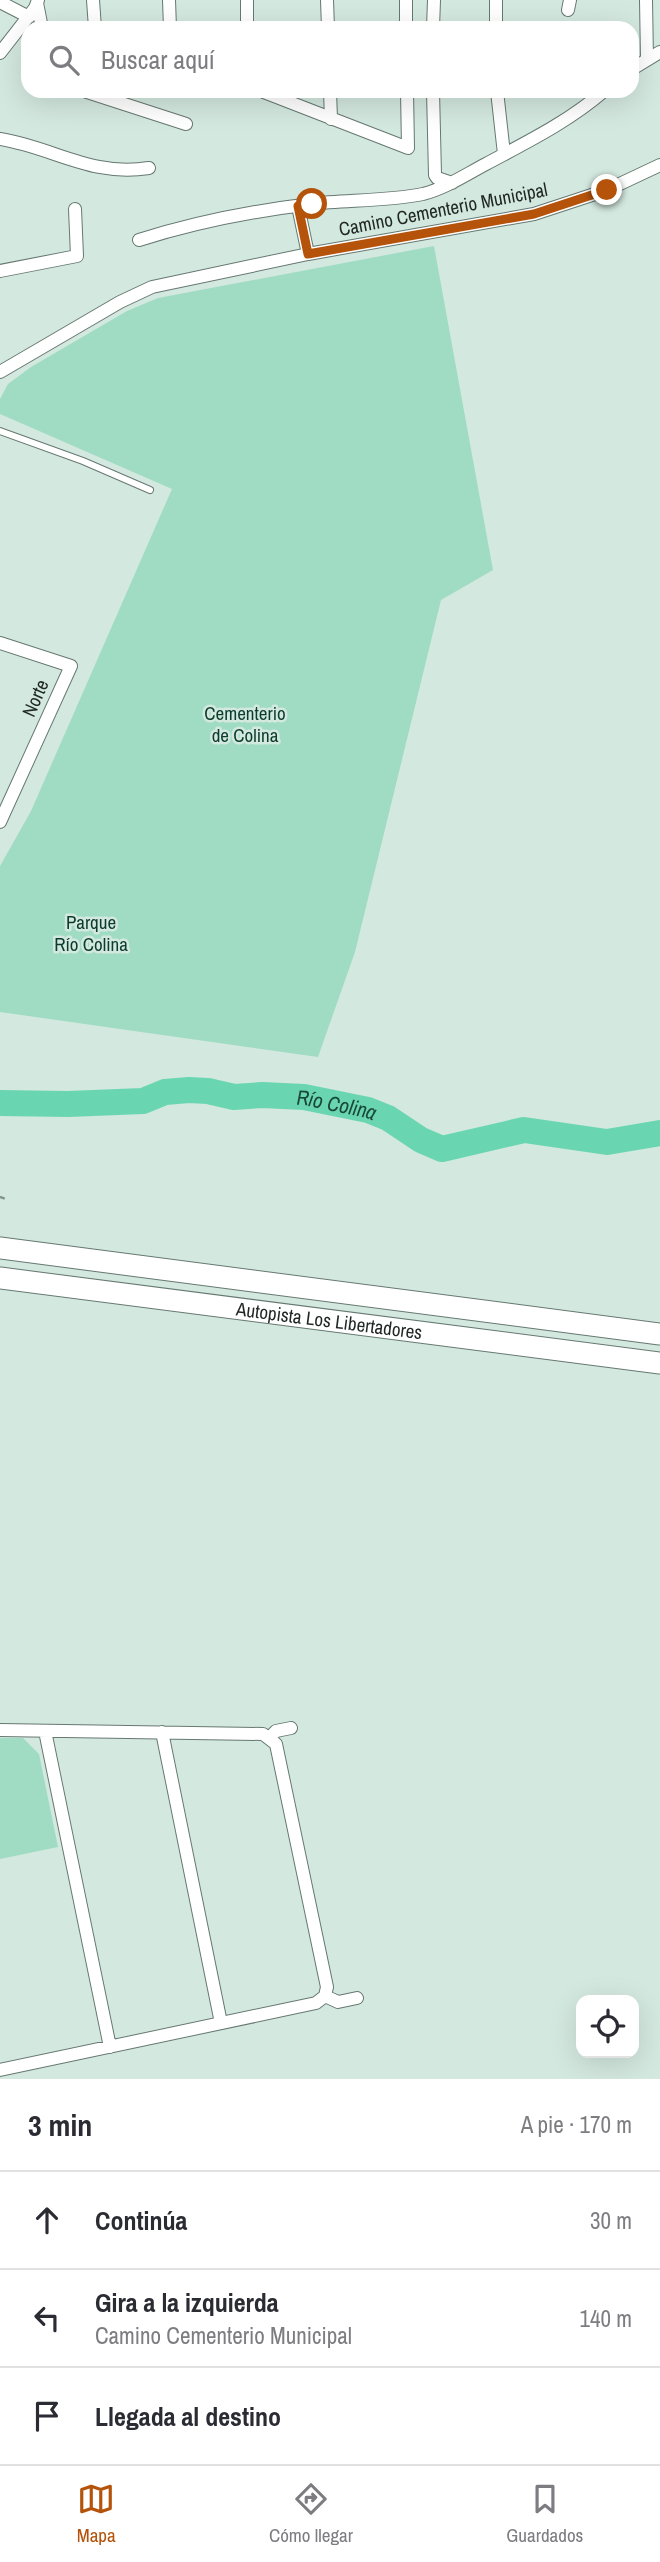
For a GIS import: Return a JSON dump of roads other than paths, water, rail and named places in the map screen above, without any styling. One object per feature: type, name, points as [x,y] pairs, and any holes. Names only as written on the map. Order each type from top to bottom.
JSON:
[{"type":"highway","name":"Autopista Los Libertadores","points":[[0,1248],[660,1334]]},
{"type":"highway","name":"Autopista Los Libertadores","points":[[0,1278],[660,1363]]},
{"type":"street","points":[[93,0],[94,21]]},
{"type":"street","points":[[169,0],[170,21]]},
{"type":"street","points":[[247,0],[247,21]]},
{"type":"street","points":[[327,0],[328,21]]},
{"type":"street","points":[[406,0],[406,21]]},
{"type":"street","points":[[433,0],[433,21]]},
{"type":"street","points":[[496,0],[496,21]]},
{"type":"street","points":[[646,0],[647,60]]},
{"type":"street","points":[[26,21],[37,1]]},
{"type":"street","points":[[37,1],[41,21]]},
{"type":"street","points":[[0,2],[29,17]]},
{"type":"street","points":[[0,52],[21,27]]},
{"type":"street","points":[[639,65],[660,52]]},
{"type":"street","points":[[106,98],[186,124]]},
{"type":"street","points":[[279,98],[408,148],[407,98]]},
{"type":"street","points":[[330,98],[331,118]]},
{"type":"street","points":[[433,98],[435,175],[452,183]]},
{"type":"street","points":[[498,98],[504,154]]},
{"type":"street","points":[[139,240],[206,220],[298,206],[421,194],[452,183],[563,122],[595,98]]},
{"type":"street","points":[[0,139],[27,143],[98,168],[149,168]]},
{"type":"street","name":"Camino Cementerio Municipal","points":[[0,371],[120,302],[152,287],[308,254],[534,214],[595,194],[660,165]]},
{"type":"street","points":[[298,206],[308,254]]},
{"type":"street","points":[[0,271],[77,256],[75,209]]},
{"type":"street","name":"Norte","points":[[0,643],[71,666],[0,822]]},
{"type":"street","points":[[270,1737],[276,1731],[291,1728]]},
{"type":"street","points":[[0,1730],[263,1734],[270,1737],[276,1745],[327,1987],[325,1996],[316,2003],[110,2047],[1,2067]]},
{"type":"street","points":[[45,1731],[110,2047]]},
{"type":"street","points":[[162,1732],[221,2023]]},
{"type":"street","points":[[325,1996],[338,2002],[357,1998]]},
{"type":"lane","points":[[0,431],[72,457],[150,490]]},
{"type":"waterway","name":"Río Colina","points":[[0,1103],[143,1101],[165,1092],[189,1090],[234,1097],[304,1097],[368,1110],[388,1118],[421,1140],[442,1149],[524,1130],[607,1142],[660,1133]]},
{"type":"park label","name":"Cementerio de Colina","points":[[245,724]]},
{"type":"park label","name":"Parque Río Colina","points":[[91,933]]}]
